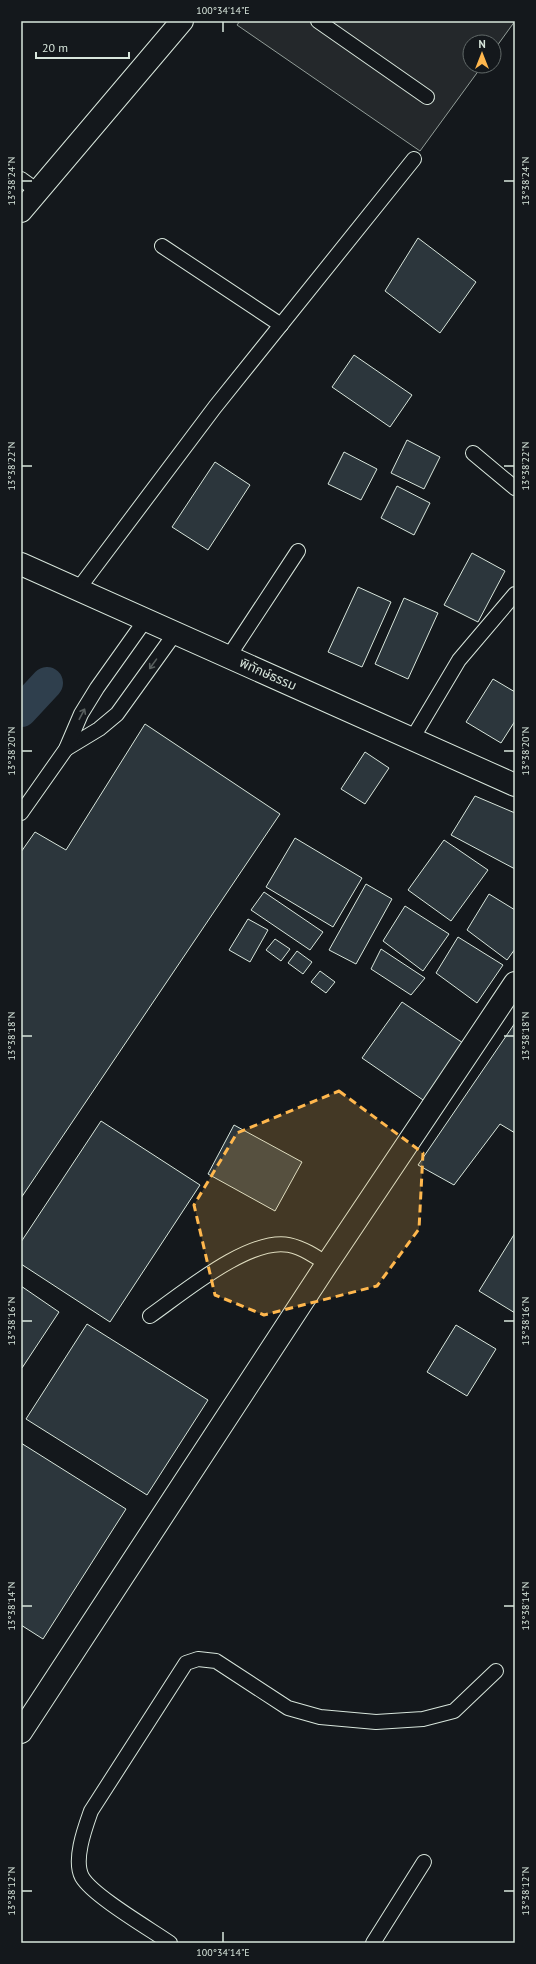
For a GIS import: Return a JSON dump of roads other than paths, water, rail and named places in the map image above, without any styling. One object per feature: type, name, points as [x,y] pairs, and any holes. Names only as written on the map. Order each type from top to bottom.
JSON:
[{"type":"street","points":[[21,211],[39,192],[182,21]]},
{"type":"street","name":"พิทักษ์ธรรม","points":[[21,564],[79,588],[515,785]]},
{"type":"street","points":[[21,1732],[327,1264],[515,983]]},
{"type":"lane","points":[[318,21],[427,97]]},
{"type":"lane","points":[[79,588],[215,407],[414,159]]},
{"type":"lane","points":[[21,179],[39,192]]},
{"type":"lane","points":[[162,246],[281,324]]},
{"type":"lane","points":[[473,453],[515,488]]},
{"type":"lane","points":[[229,656],[298,551]]},
{"type":"lane","points":[[412,739],[458,660],[515,594]]},
{"type":"lane","points":[[21,812],[66,749],[81,714],[146,618]]},
{"type":"lane","points":[[66,749],[99,729],[117,714],[176,632]]},
{"type":"lane","points":[[150,1316],[234,1258],[265,1246],[288,1245],[312,1254],[327,1264]]},
{"type":"lane","points":[[170,1943],[93,1890],[82,1876],[80,1860],[82,1839],[91,1811],[186,1663],[198,1659],[216,1661],[288,1708],[320,1717],[376,1722],[423,1718],[454,1711],[496,1671]]},
{"type":"lane","points":[[373,1943],[424,1862]]},
{"type":"waterway","points":[[21,711],[47,683]]}]
